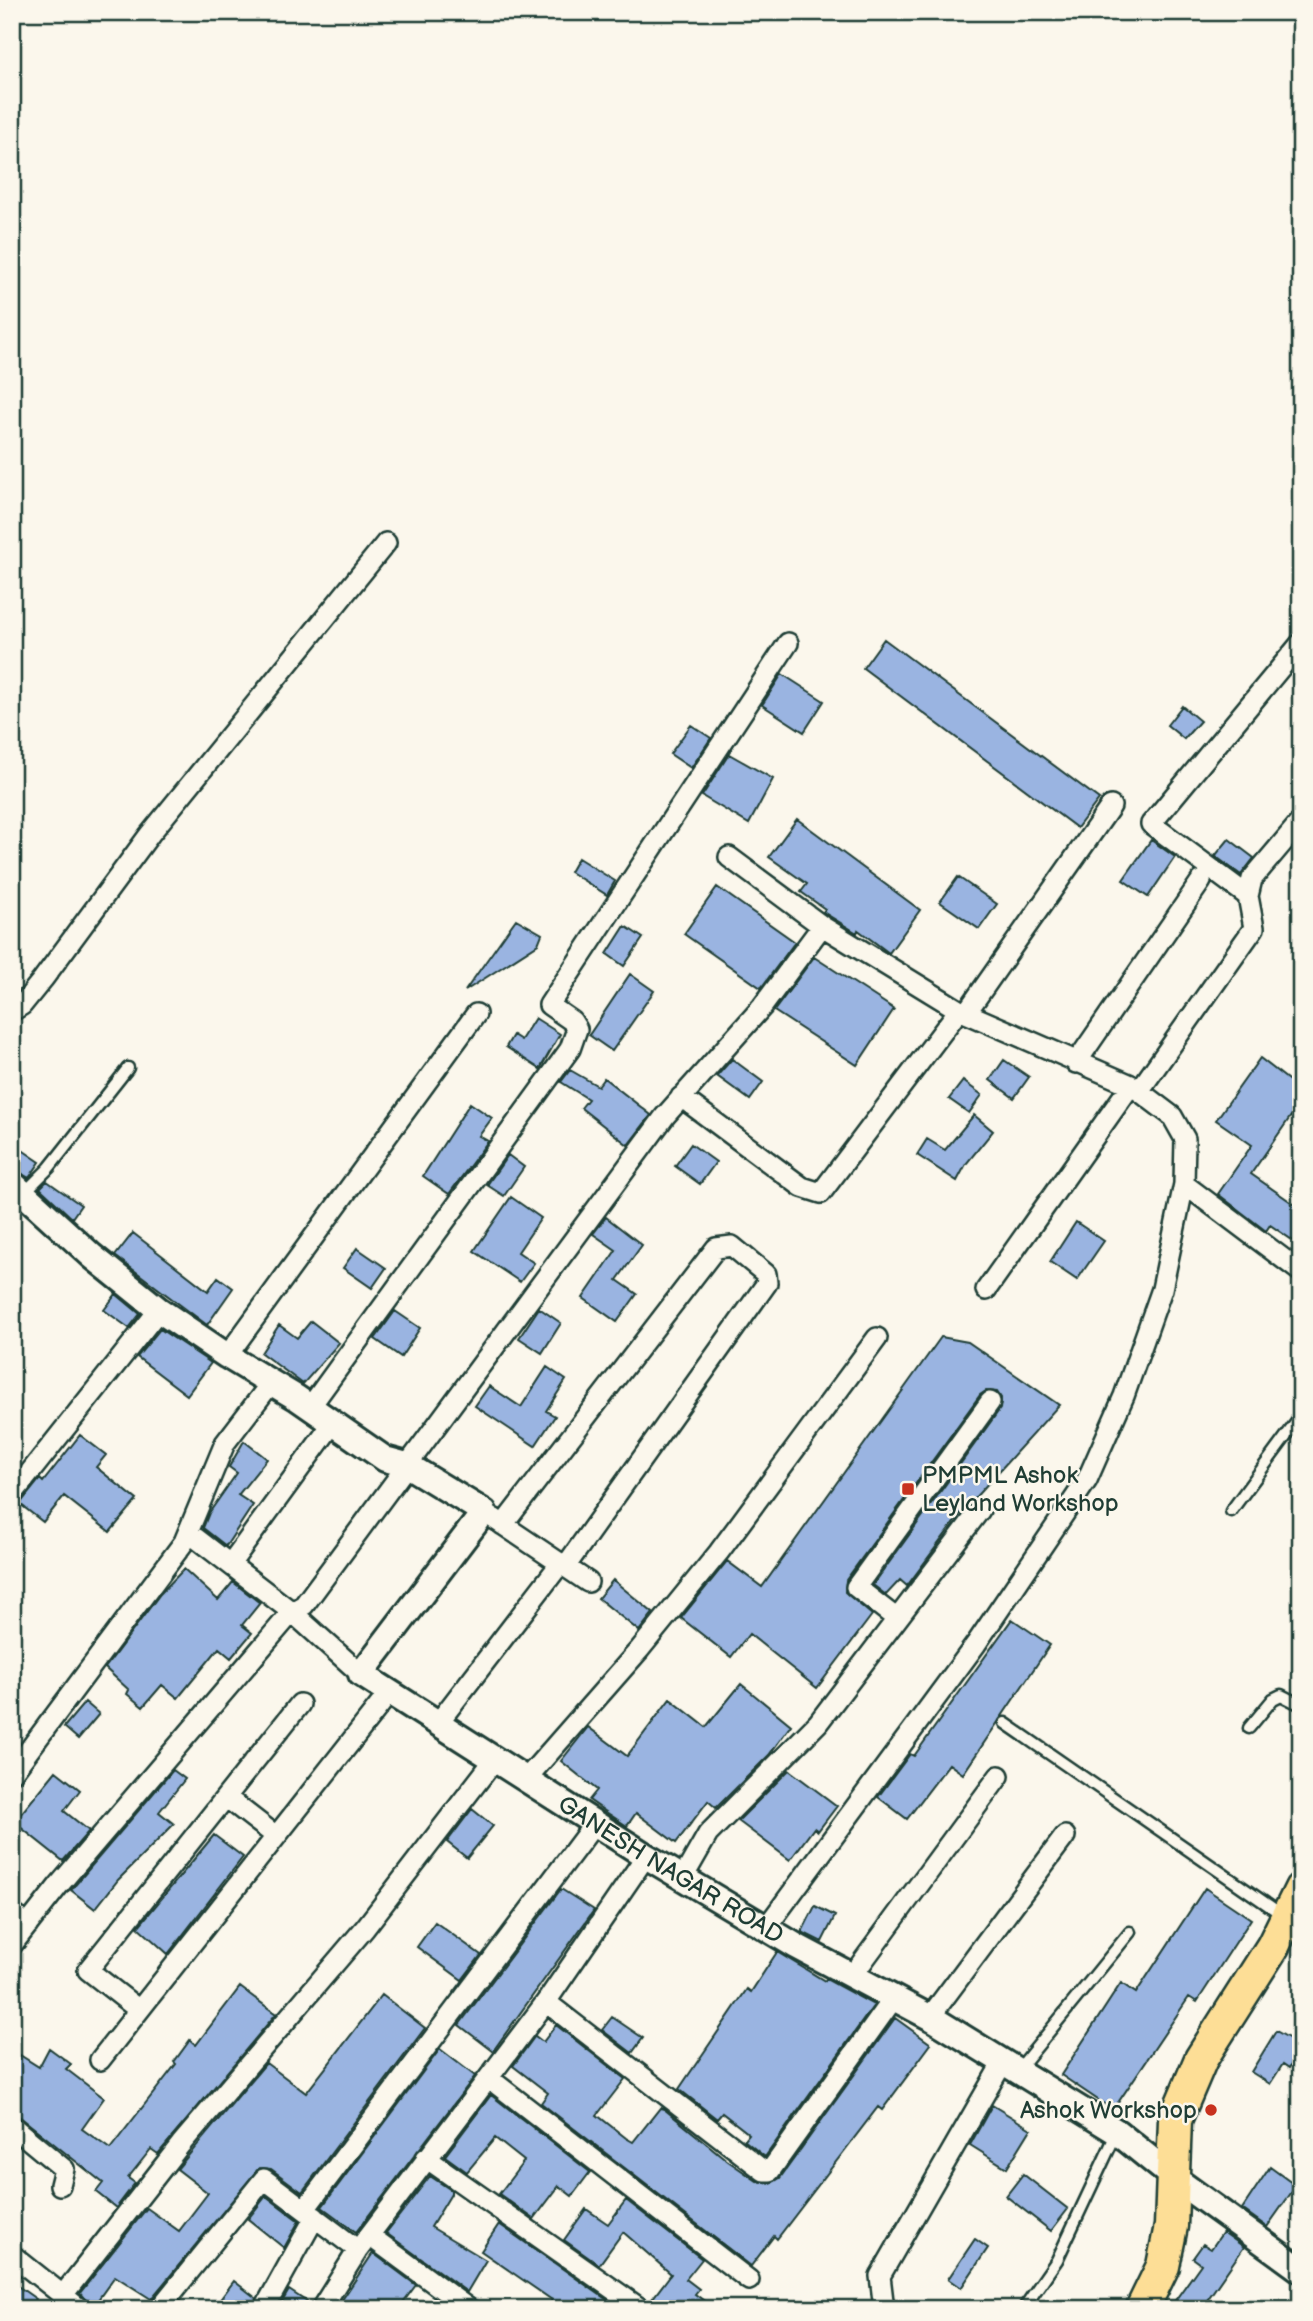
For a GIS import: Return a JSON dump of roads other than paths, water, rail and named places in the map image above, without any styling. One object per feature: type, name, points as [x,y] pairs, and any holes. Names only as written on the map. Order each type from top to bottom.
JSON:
[{"type":"main road","points":[[1142,2309],[1163,2266],[1171,2227],[1175,2120],[1200,2059],[1273,1946],[1294,1924],[1301,1889]]},
{"type":"street","points":[[12,1011],[22,1005],[43,979],[150,834],[386,543]]},
{"type":"street","points":[[310,1407],[570,1049],[577,1029],[572,1021],[549,1005],[788,643]]},
{"type":"street","points":[[1248,896],[1151,824],[1301,643]]},
{"type":"street","points":[[681,1097],[802,1187],[821,1193],[962,1011],[1111,806]]},
{"type":"street","points":[[986,1290],[1254,928],[1248,896],[1252,879],[1301,821]]},
{"type":"street","points":[[729,857],[822,926],[962,1011],[1135,1088],[1172,1116],[1185,1139],[1184,1184],[1162,1289],[1124,1396],[1087,1480],[976,1644],[766,1928]]},
{"type":"street","points":[[1076,1063],[1201,881]]},
{"type":"street","points":[[12,1945],[20,1919],[292,1612],[304,1605],[498,1338],[681,1097],[762,1007],[822,926]]},
{"type":"street","points":[[227,1356],[476,1014]]},
{"type":"street","points":[[1184,1184],[1301,1272]]},
{"type":"street","points":[[18,1188],[92,1256],[159,1310],[310,1407],[385,1460],[407,1465],[587,1582]]},
{"type":"street","points":[[362,1674],[716,1248],[732,1246],[766,1274],[767,1283],[562,1566],[438,1723]]},
{"type":"street","points":[[12,1495],[159,1310]]},
{"type":"street","points":[[526,1779],[640,1649],[719,1552],[877,1338]]},
{"type":"street","points":[[12,1773],[174,1556],[188,1532],[225,1443],[271,1383]]},
{"type":"street","points":[[897,1619],[856,1587],[990,1402]]},
{"type":"street","points":[[231,1563],[333,1423]]},
{"type":"street","points":[[684,1876],[708,1834],[818,1723],[979,1510]]},
{"type":"street","name":"GANESH NAGAR ROAD","points":[[188,1532],[292,1612],[362,1674],[646,1856],[684,1876],[766,1928],[930,2017],[1117,2132],[1174,2178],[1301,2270]]},
{"type":"street","points":[[100,2060],[390,1692]]},
{"type":"street","points":[[139,2010],[88,1970],[300,1704]]},
{"type":"street","points":[[63,2295],[181,2144],[365,1928],[495,1759]]},
{"type":"street","points":[[852,1976],[999,1776]]},
{"type":"street","points":[[227,1798],[276,1836]]},
{"type":"street","points":[[264,2309],[310,2213],[595,1823]]},
{"type":"street","points":[[930,2017],[1065,1836]]},
{"type":"street","points":[[321,2309],[364,2243],[426,2158],[490,2079],[546,2003],[646,1856]]},
{"type":"street","points":[[546,2003],[764,2171],[770,2171],[894,1998]]},
{"type":"street","points":[[884,2309],[880,2276],[1010,2066]]},
{"type":"street","points":[[490,2079],[749,2280]]},
{"type":"street","points":[[12,2126],[64,2169],[60,2185]]},
{"type":"street","points":[[426,2158],[641,2309]]},
{"type":"street","points":[[159,2309],[264,2179],[310,2213],[364,2243],[469,2309]]},
{"type":"street","points":[[12,2255],[80,2309]]},
{"type":"lane","points":[[18,1188],[48,1168],[128,1068]]},
{"type":"lane","points":[[1231,1511],[1301,1416]]},
{"type":"lane","points":[[1250,1728],[1273,1699],[1281,1695],[1301,1705]]},
{"type":"lane","points":[[1005,1723],[1294,1924]]},
{"type":"lane","points":[[1010,2066],[1130,1931]]},
{"type":"lane","points":[[1023,2309],[1057,2260],[1117,2132]]},
{"type":"place","name":"PMPML Ashok Leyland Workshop","points":[[908,1489]]},
{"type":"place","name":"Ashok Workshop","points":[[1211,2110]]}]
